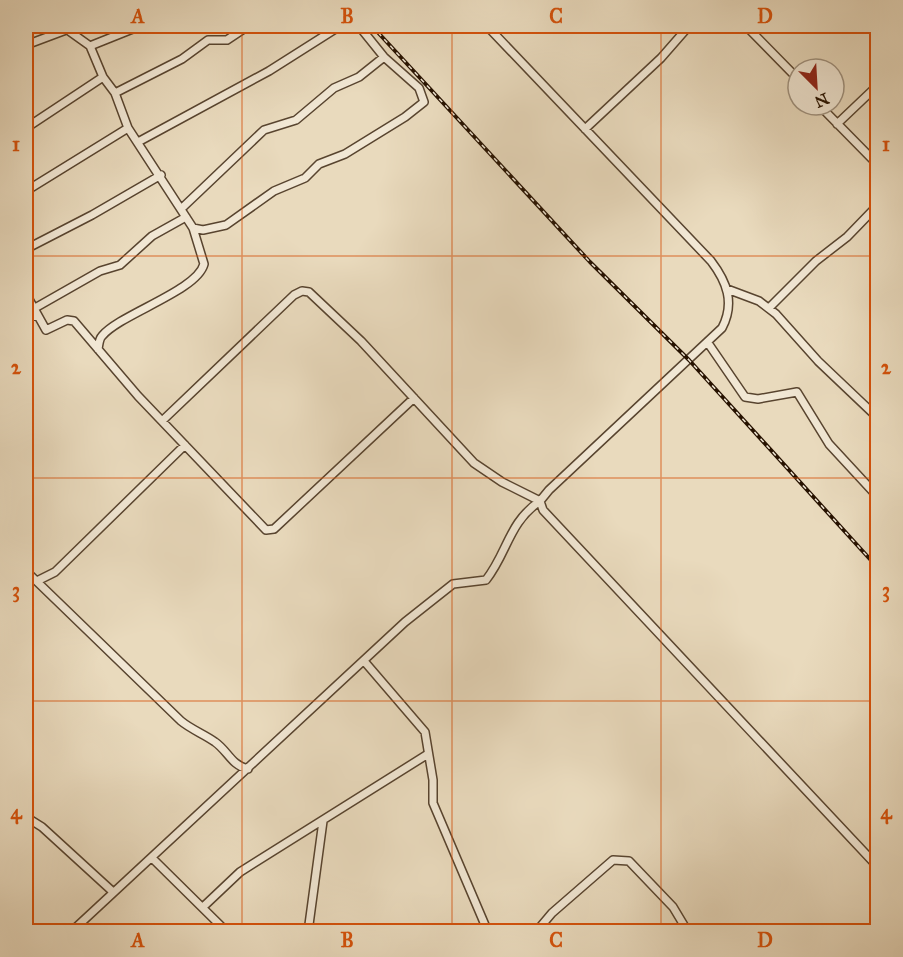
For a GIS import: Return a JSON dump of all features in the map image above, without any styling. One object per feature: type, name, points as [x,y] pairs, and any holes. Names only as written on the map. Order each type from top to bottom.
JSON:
[{"type":"street","points":[[90,46],[140,26]]},
{"type":"street","points":[[115,93],[182,58],[208,40],[227,40],[248,26]]},
{"type":"street","points":[[138,142],[269,71],[340,26]]},
{"type":"street","points":[[193,228],[203,230],[226,225],[274,191],[305,178],[319,164],[357,147],[419,106],[424,99],[419,88],[384,57],[359,26]]},
{"type":"street","points":[[71,932],[112,891],[152,858],[405,622],[453,584],[486,580],[515,525],[527,510],[540,501],[708,343],[722,328],[728,317],[730,304],[727,289],[711,261],[487,26]]},
{"type":"street","points":[[585,129],[661,58],[689,26]]},
{"type":"street","points":[[746,26],[786,67]]},
{"type":"street","points":[[26,45],[64,28],[90,46],[103,78],[115,93],[128,128],[161,175],[198,239],[203,268],[167,296],[103,335],[98,349]]},
{"type":"street","points":[[181,209],[264,130],[296,120],[334,88],[359,77],[384,57]]},
{"type":"street","points":[[26,128],[103,78]]},
{"type":"street","points":[[837,124],[878,85]]},
{"type":"street","points":[[830,117],[860,144],[878,165]]},
{"type":"street","points":[[26,191],[128,128]]},
{"type":"street","points":[[26,249],[92,215],[161,175]]},
{"type":"street","points":[[769,308],[816,261],[847,237],[878,205]]},
{"type":"street","points":[[26,318],[100,271],[120,265],[152,236],[186,217]]},
{"type":"street","points":[[727,289],[769,308],[818,361],[878,418]]},
{"type":"street","points":[[162,421],[294,295],[302,291],[309,292],[362,341],[483,471],[540,501],[543,510],[557,527],[878,867]]},
{"type":"street","points":[[26,294],[46,330],[67,320],[74,321],[162,421],[261,527],[274,529],[414,398]]},
{"type":"street","points":[[708,343],[745,397],[759,399],[797,392],[829,444],[878,497]]},
{"type":"street","points":[[37,582],[49,577],[185,445]]},
{"type":"street","points":[[26,571],[181,721],[219,745],[234,763],[248,769]]},
{"type":"street","points":[[364,662],[425,732],[433,780],[433,803],[488,932]]},
{"type":"street","points":[[203,907],[240,872],[309,827],[323,821],[380,782],[428,754]]},
{"type":"street","points":[[26,818],[42,827],[112,891]]},
{"type":"street","points":[[308,932],[323,821]]},
{"type":"street","points":[[152,858],[227,932]]},
{"type":"street","points":[[536,932],[552,913],[578,890],[613,860],[621,858],[629,861],[673,907],[688,932]]},
{"type":"street","points":[[78,925],[84,932]]},
{"type":"railway","points":[[372,26],[590,262],[689,360],[878,568]]}]
